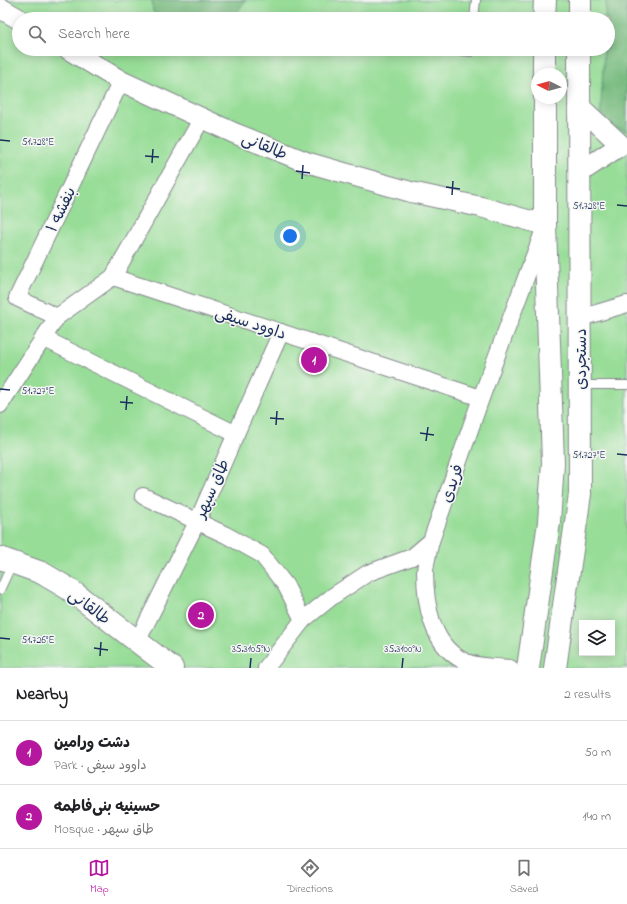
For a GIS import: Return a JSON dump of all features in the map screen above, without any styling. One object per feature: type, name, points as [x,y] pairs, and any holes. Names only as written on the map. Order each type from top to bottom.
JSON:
[{"type":"main road","points":[[544,12],[545,0]]},
{"type":"main road","points":[[580,0],[580,12]]},
{"type":"main road","points":[[544,56],[544,68]]},
{"type":"main road","name":"دستجردی","points":[[555,668],[580,494],[579,56]]},
{"type":"main road","name":"دستجردی","points":[[528,668],[549,522],[553,463],[545,225],[545,104]]},
{"type":"main road","name":"طالقانی","points":[[6,560],[42,573],[69,589],[172,668]]},
{"type":"street","points":[[0,8],[12,15]]},
{"type":"street","name":"طالقانی","points":[[80,56],[121,81],[202,118],[306,162],[411,192],[480,207],[545,225]]},
{"type":"street","name":"بنفشه ۱","points":[[56,317],[17,298],[121,81]]},
{"type":"street","points":[[579,106],[624,146],[579,173]]},
{"type":"street","points":[[0,405],[56,317],[113,277],[202,118]]},
{"type":"street","name":"فریدی","points":[[510,668],[483,666],[462,660],[446,650],[433,625],[427,599],[425,569],[431,541],[481,398],[545,225]]},
{"type":"street","name":"داوود سیفی","points":[[113,277],[481,398]]},
{"type":"street","points":[[580,318],[627,304]]},
{"type":"street","name":"طاق سپهر","points":[[137,642],[197,522],[282,332]]},
{"type":"street","points":[[43,338],[236,434]]},
{"type":"street","points":[[143,496],[226,535],[262,555],[286,586],[304,620]]},
{"type":"street","points":[[266,668],[304,620],[333,596],[368,573],[412,557],[431,541]]},
{"type":"lane","points":[[475,12],[476,0]]},
{"type":"lane","points":[[580,385],[627,385]]},
{"type":"lane","points":[[0,590],[6,560]]},
{"type":"green space","points":[[0,0],[627,0],[627,668],[0,668]]},
{"type":"green space","points":[[152,0],[246,0],[237,12],[153,12]]},
{"type":"green space","points":[[606,0],[627,0],[627,131],[600,123],[604,56],[615,56],[615,12],[605,12]]},
{"type":"place","name":"دشت ورامین","points":[[314,360]]},
{"type":"place","name":"حسینیه بنی‌فاطمه","points":[[201,615]]}]
